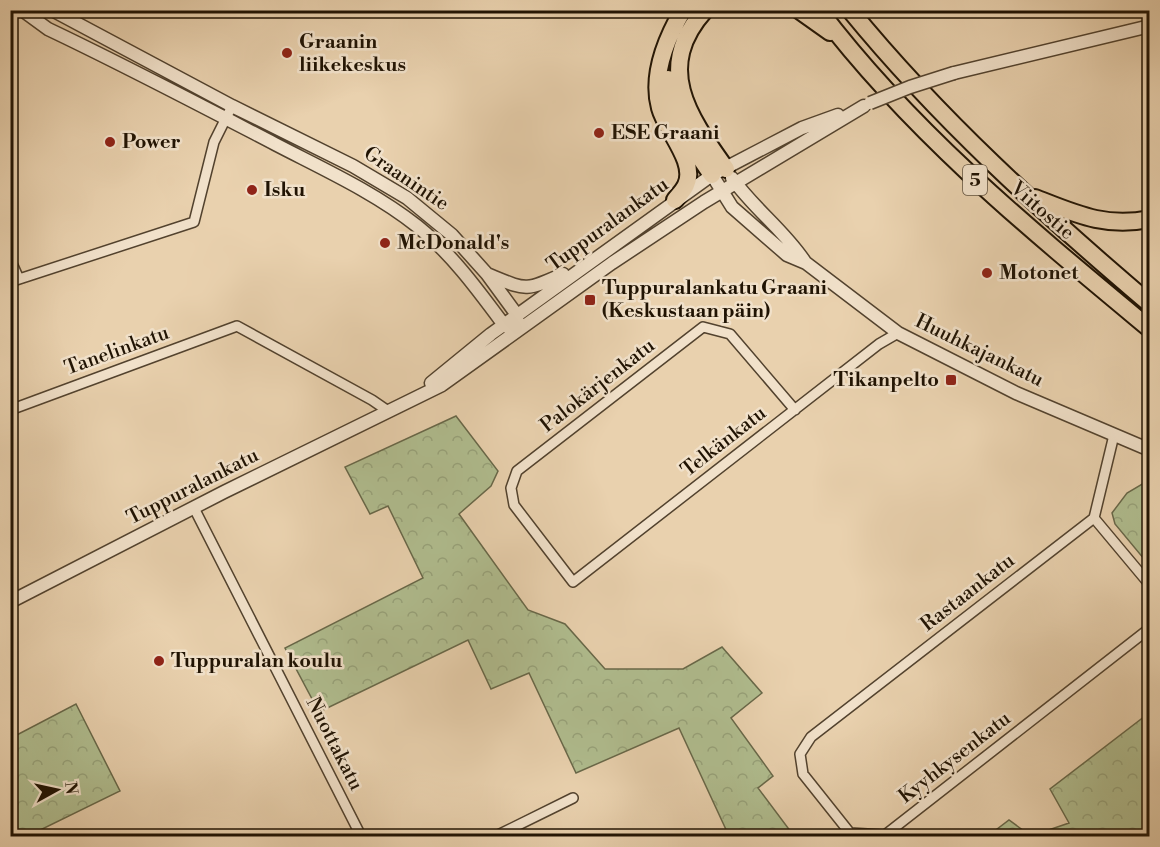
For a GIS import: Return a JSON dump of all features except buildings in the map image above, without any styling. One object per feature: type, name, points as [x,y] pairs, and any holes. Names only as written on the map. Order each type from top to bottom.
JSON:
[{"type":"highway","points":[[705,10],[694,23],[685,40],[680,62],[680,84],[685,105],[725,176]]},
{"type":"highway","points":[[799,10],[840,39]]},
{"type":"highway","name":"Viitostie","points":[[819,10],[840,39],[911,118],[981,186],[1149,329]]},
{"type":"highway","name":"Viitostie","points":[[850,10],[914,85],[971,144],[1068,234],[1149,304]]},
{"type":"highway","points":[[679,18],[667,67],[668,93],[678,122],[725,176]]},
{"type":"highway","points":[[675,200],[688,183],[689,170],[685,157],[670,132],[660,108],[657,82],[661,59],[679,18]]},
{"type":"highway","points":[[1025,194],[1088,219],[1110,223],[1149,219]]},
{"type":"street","name":"Graanintie","points":[[22,10],[48,28],[344,180],[417,226],[458,266],[504,325]]},
{"type":"street","name":"Graanintie","points":[[52,10],[353,166],[407,198],[452,235],[487,274],[517,315]]},
{"type":"street","name":"Tuppuralankatu","points":[[391,410],[436,379],[517,315],[675,200],[725,176],[745,157],[802,128],[910,87],[954,73],[1149,26]]},
{"type":"street","points":[[10,259],[15,281],[194,222],[214,142],[232,105]]},
{"type":"street","name":"Tuppuralankatu","points":[[10,602],[442,385],[612,263],[723,191],[725,176]]},
{"type":"street","name":"Huuhkajankatu","points":[[725,176],[723,191],[732,207],[787,255],[806,263],[897,333],[1016,393],[1149,450]]},
{"type":"street","name":"Huuhkajankatu","points":[[725,176],[794,245],[806,263]]},
{"type":"street","points":[[487,274],[511,285],[529,288],[586,264]]},
{"type":"street","points":[[504,325],[511,329],[518,329],[517,315]]},
{"type":"street","name":"Tanelinkatu","points":[[10,410],[237,326],[391,410]]},
{"type":"street","name":"Palokärjenkatu","points":[[573,582],[514,505],[511,488],[517,471],[703,327],[730,334],[795,410]]},
{"type":"street","name":"Telkänkatu","points":[[573,582],[897,333]]},
{"type":"street","points":[[1114,435],[1094,518],[1149,585]]},
{"type":"street","name":"Nuottakatu","points":[[194,508],[360,837]]},
{"type":"street","name":"Rastaankatu","points":[[800,754],[811,737],[1094,518]]},
{"type":"street","name":"Kyyhkysenkatu","points":[[800,754],[803,774],[850,833],[885,835],[1149,628]]},
{"type":"street","points":[[496,837],[573,798]]},
{"type":"green space","points":[[456,416],[498,471],[491,486],[459,514],[528,610],[565,624],[605,669],[683,669],[722,647],[762,693],[731,718],[773,776],[758,788],[794,836],[729,836],[679,728],[576,773],[529,673],[491,689],[468,640],[319,712],[285,648],[423,578],[388,506],[370,514],[345,467]]},
{"type":"green space","points":[[1149,480],[1149,565],[1115,524],[1112,513],[1127,493]]},
{"type":"green space","points":[[76,704],[120,791],[28,836],[11,836],[11,738]]},
{"type":"green space","points":[[1149,713],[1149,836],[1031,836],[1069,823],[1050,789]]},
{"type":"green space","points":[[1009,820],[1031,836],[988,836]]},
{"type":"place","name":"Graanin liikekeskus","points":[[287,53]]},
{"type":"place","name":"ESE Graani","points":[[599,133]]},
{"type":"place","name":"Power","points":[[110,142]]},
{"type":"place","name":"Isku","points":[[252,190]]},
{"type":"place","name":"McDonald's","points":[[385,243]]},
{"type":"place","name":"Motonet","points":[[987,273]]},
{"type":"place","name":"Tuppuralankatu Graani (Keskustaan päin)","points":[[590,300]]},
{"type":"place","name":"Tikanpelto","points":[[951,380]]},
{"type":"place","name":"Tuppuralan koulu","points":[[159,661]]}]
